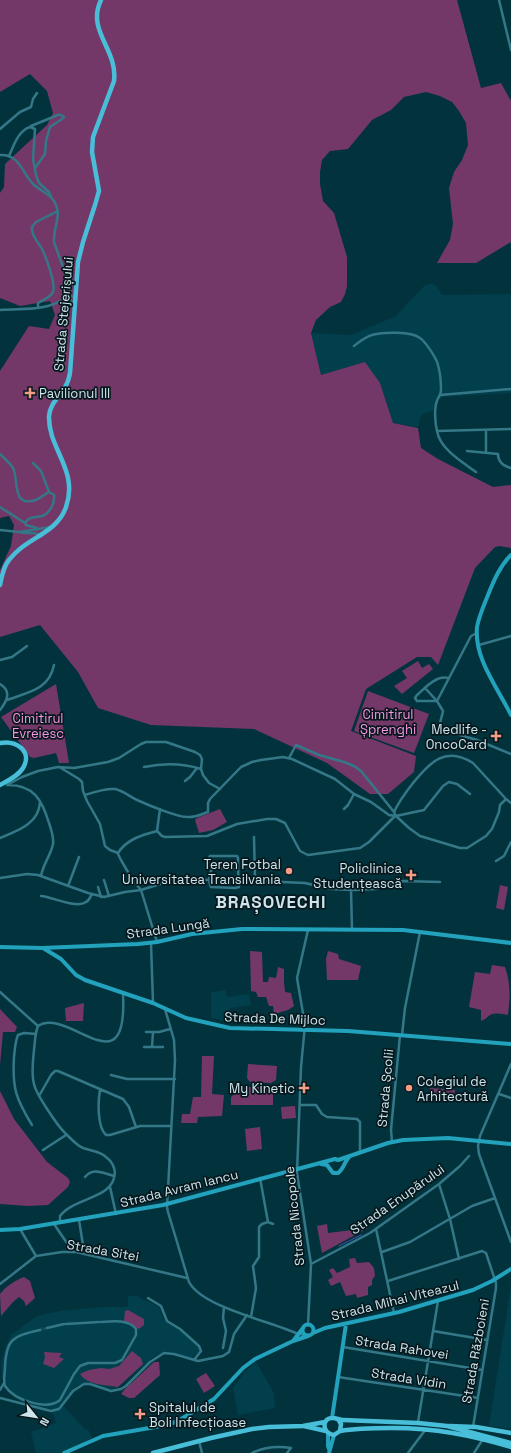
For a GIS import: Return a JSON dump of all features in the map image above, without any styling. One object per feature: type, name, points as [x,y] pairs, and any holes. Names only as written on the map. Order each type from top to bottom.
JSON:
[{"type":"main road","name":"Strada Stejerișului","points":[[0,585],[3,572],[10,559],[20,549],[41,535],[59,520],[66,507],[69,496],[69,483],[66,470],[50,426],[50,412],[65,386],[70,373],[80,252],[99,191],[92,152],[93,137],[112,87],[115,73],[113,61],[98,26],[97,14],[101,0]]},
{"type":"main road","points":[[0,743],[11,742],[17,744],[26,756],[25,764],[22,770],[7,783],[0,785]]},
{"type":"main road","points":[[153,1453],[252,1429],[303,1426],[326,1422],[332,1418],[354,1421],[418,1423],[447,1426],[511,1443]]},
{"type":"main road","points":[[338,1419],[341,1424],[340,1431]]},
{"type":"main road","points":[[326,1422],[324,1427],[327,1432]]},
{"type":"main road","points":[[303,1426],[334,1435],[340,1431],[367,1428],[426,1429],[446,1431],[483,1439],[511,1448]]},
{"type":"main road","points":[[447,1426],[473,1426],[511,1433]]},
{"type":"street","points":[[499,0],[510,36],[511,50]]},
{"type":"street","points":[[0,129],[20,112],[31,107],[33,98],[37,93]]},
{"type":"street","points":[[9,156],[18,136],[23,130],[61,114],[64,117],[62,120],[50,127],[46,141],[45,154],[35,169]]},
{"type":"street","points":[[30,127],[36,129],[33,159],[37,180],[50,192],[51,198]]},
{"type":"street","points":[[0,155],[9,156],[22,167],[34,184],[55,201],[58,211],[58,218],[54,242],[70,284],[69,296],[75,305]]},
{"type":"street","points":[[38,308],[38,303],[49,297],[53,292],[53,285],[46,257],[32,232],[32,227],[36,222],[58,211]]},
{"type":"street","points":[[0,310],[48,307],[69,296],[76,297]]},
{"type":"street","points":[[354,346],[367,337],[383,333],[395,332],[419,337],[426,345],[438,366],[441,391],[436,402],[437,431],[449,453],[476,472]]},
{"type":"street","points":[[440,395],[511,389]]},
{"type":"street","points":[[437,431],[511,429]]},
{"type":"street","points":[[486,430],[486,452]]},
{"type":"street","points":[[467,451],[498,454],[499,461],[511,468]]},
{"type":"street","points":[[0,454],[14,470],[17,490],[21,498],[32,501],[49,492]]},
{"type":"street","points":[[25,523],[30,518],[42,516],[50,510],[54,498],[53,493],[49,492],[41,471],[33,463]]},
{"type":"street","points":[[0,508],[27,525],[37,528]]},
{"type":"street","points":[[18,532],[53,526]]},
{"type":"street","points":[[0,530],[25,533],[33,532],[41,535]]},
{"type":"street","points":[[511,555],[501,567],[492,586],[480,617],[477,633],[478,645],[486,668],[509,706],[511,716]]},
{"type":"street","points":[[437,701],[471,636],[477,633]]},
{"type":"street","points":[[478,645],[511,636]]},
{"type":"street","points":[[0,660],[12,656],[27,646]]},
{"type":"street","points":[[0,710],[7,700],[41,687],[50,677],[54,665]]},
{"type":"street","points":[[437,701],[416,701],[415,696],[438,678],[448,678]]},
{"type":"street","points":[[0,684],[6,689],[7,700]]},
{"type":"street","points":[[425,688],[437,701],[443,712],[440,725],[443,730],[477,740],[511,754]]},
{"type":"street","points":[[7,783],[32,773],[59,767],[74,768],[113,761],[138,745],[146,742],[169,742],[200,755],[202,758],[201,769],[205,779],[220,789]]},
{"type":"street","points":[[289,758],[292,750],[296,746],[354,766],[361,771],[396,816],[409,828],[420,836],[460,848],[467,848],[486,836],[492,829],[500,805],[506,799]]},
{"type":"street","points":[[394,812],[399,801],[426,767],[436,760],[448,755],[473,762],[511,803]]},
{"type":"street","points":[[85,795],[100,790],[114,789],[122,791],[136,800],[187,817],[208,812],[209,800],[236,771],[247,764],[270,758],[289,758],[337,780],[354,794],[371,802],[386,814],[396,816],[424,810],[442,786],[449,782],[457,784],[470,794]]},
{"type":"street","points":[[144,767],[169,764],[201,769]]},
{"type":"street","points":[[59,767],[80,780],[85,795],[100,824],[105,846],[118,853],[132,880],[141,890],[157,942]]},
{"type":"street","points":[[186,781],[196,768]]},
{"type":"street","points":[[7,783],[24,786],[35,793],[47,815],[53,844],[41,876]]},
{"type":"street","points":[[344,809],[348,806],[354,794]]},
{"type":"street","points":[[0,838],[24,828],[31,822],[40,805],[40,800]]},
{"type":"street","points":[[160,809],[157,831],[160,835],[165,837],[207,836],[234,825],[267,819],[276,819],[286,823],[300,851],[308,855],[360,848],[369,842],[396,816]]},
{"type":"street","points":[[118,853],[125,844],[133,839],[157,831]]},
{"type":"street","points":[[254,837],[255,880]]},
{"type":"street","points":[[496,861],[504,856],[511,842]]},
{"type":"street","points":[[210,856],[237,856],[238,869],[239,885],[235,888],[211,887],[210,880],[212,869],[208,858],[210,856]]},
{"type":"street","points":[[68,886],[79,857]]},
{"type":"street","points":[[212,869],[238,869]]},
{"type":"street","points":[[0,878],[27,874],[41,876],[101,897],[141,890],[176,879],[210,880]]},
{"type":"street","points":[[104,880],[109,896]]},
{"type":"street","points":[[239,880],[305,883],[331,889],[351,890],[376,889],[403,881],[440,882]]},
{"type":"street","points":[[98,887],[101,897]]},
{"type":"street","points":[[351,890],[352,929]]},
{"type":"street","points":[[41,896],[78,904],[88,901],[92,894]]},
{"type":"street","name":"Strada Lungă","points":[[0,947],[61,948],[151,943],[192,934],[229,930],[352,929],[420,932],[511,943]]},
{"type":"street","name":"Strada Nicopole","points":[[307,1326],[311,1264],[298,1170],[301,1067],[305,1030],[297,978],[308,930]]},
{"type":"street","name":"Strada Școlii","points":[[392,1142],[391,1130],[401,1036],[420,932]]},
{"type":"street","points":[[151,943],[153,1003]]},
{"type":"street","name":"Strada Lungă","points":[[42,948],[56,955]]},
{"type":"street","points":[[56,955],[61,948]]},
{"type":"street","name":"Strada De Mijloc","points":[[56,955],[80,977],[123,994],[153,1003],[200,1022],[230,1028],[348,1031],[511,1044]]},
{"type":"street","points":[[0,992],[38,1026]]},
{"type":"street","points":[[38,1026],[43,1024],[54,1024],[73,1030],[98,1041],[109,1042],[115,1037],[120,1029],[124,1010],[123,994]]},
{"type":"street","points":[[165,1009],[175,1047],[175,1079],[167,1204],[168,1212],[188,1278],[194,1289],[201,1295],[247,1315],[298,1334],[306,1335]]},
{"type":"street","points":[[38,1026],[33,1062],[34,1085],[39,1096],[66,1134],[84,1149],[100,1152],[113,1165],[114,1176],[110,1187],[116,1214]]},
{"type":"street","points":[[146,1032],[170,1030]]},
{"type":"street","points":[[152,1048],[153,1032]]},
{"type":"street","points":[[32,1125],[19,1102],[13,1075],[15,1048],[18,1035],[24,1033],[36,1034]]},
{"type":"street","points":[[144,1047],[163,1047]]},
{"type":"street","points":[[511,1064],[479,1140],[479,1154],[511,1242]]},
{"type":"street","points":[[39,1096],[51,1075],[57,1071],[119,1097],[126,1103],[136,1127]]},
{"type":"street","points":[[111,1075],[127,1079],[175,1079]]},
{"type":"street","points":[[100,1090],[98,1104],[104,1134],[110,1135],[145,1125],[171,1126]]},
{"type":"street","points":[[499,1094],[511,1098]]},
{"type":"street","points":[[301,1105],[316,1105],[322,1114],[327,1117],[357,1119],[360,1122],[360,1153]]},
{"type":"street","points":[[43,1150],[66,1134]]},
{"type":"street","points":[[329,1168],[332,1160],[338,1160],[392,1142],[403,1140],[438,1138],[479,1140],[511,1144]]},
{"type":"street","points":[[319,1164],[326,1164],[332,1172],[337,1173],[342,1171],[343,1166],[349,1156]]},
{"type":"street","name":"Strada Enupărului","points":[[311,1264],[363,1238],[439,1184],[469,1156]]},
{"type":"street","name":"Strada Avram Iancu","points":[[0,1230],[20,1229],[54,1224],[167,1204],[332,1160]]},
{"type":"street","points":[[338,1160],[343,1166]]},
{"type":"street","points":[[85,1177],[89,1172],[94,1171],[114,1176]]},
{"type":"street","points":[[260,1178],[268,1222]]},
{"type":"street","points":[[439,1184],[450,1219],[459,1259]]},
{"type":"street","points":[[60,1222],[60,1216],[67,1209],[76,1203],[94,1197],[110,1187]]},
{"type":"street","points":[[382,1252],[410,1242],[472,1206],[495,1198]]},
{"type":"street","points":[[54,1224],[68,1246],[82,1245],[79,1220]]},
{"type":"street","points":[[251,1316],[256,1288],[253,1266],[259,1257],[259,1227],[268,1222],[273,1224]]},
{"type":"street","points":[[20,1229],[36,1256]]},
{"type":"street","points":[[376,1229],[394,1313]]},
{"type":"street","points":[[388,1281],[482,1251],[484,1252],[495,1280]]},
{"type":"street","name":"Strada Sitei","points":[[0,1284],[36,1256],[62,1252],[76,1252],[188,1278]]},
{"type":"street","name":"Strada Mihai Viteazul","points":[[306,1335],[325,1328],[394,1313],[473,1290],[495,1280],[511,1269]]},
{"type":"street","name":"Strada Războieni","points":[[473,1426],[496,1288],[495,1280]]},
{"type":"street","points":[[148,1298],[161,1306],[167,1321],[180,1329],[199,1346],[201,1351],[193,1360]]},
{"type":"street","points":[[418,1423],[438,1301]]},
{"type":"street","points":[[223,1348],[226,1331],[223,1318],[224,1306]]},
{"type":"street","points":[[0,1398],[55,1411],[63,1406],[76,1388],[84,1384],[90,1384],[111,1391],[121,1389],[155,1358],[164,1353],[201,1361],[217,1358],[228,1354],[234,1334],[247,1315]]},
{"type":"street","points":[[4,1383],[11,1391],[22,1398],[45,1405],[57,1402],[64,1394],[74,1374],[80,1366],[88,1363],[108,1364],[119,1362],[122,1360],[136,1335],[136,1329],[131,1324],[115,1321],[65,1324],[47,1328]]},
{"type":"street","points":[[332,1418],[346,1324]]},
{"type":"street","points":[[292,1331],[307,1326],[314,1329],[313,1333]]},
{"type":"street","points":[[293,1341],[307,1326]]},
{"type":"street","points":[[306,1335],[303,1332],[307,1326]]},
{"type":"street","name":"Strada Mihai Viteazul","points":[[307,1326],[325,1328]]},
{"type":"street","points":[[0,1390],[4,1383],[6,1359],[10,1342],[16,1337],[40,1330]]},
{"type":"street","points":[[292,1331],[294,1336],[293,1341]]},
{"type":"street","points":[[433,1331],[487,1340]]},
{"type":"street","points":[[64,1453],[74,1451],[94,1439],[103,1436],[167,1425],[178,1421],[214,1399],[243,1368],[255,1359],[306,1335]]},
{"type":"street","name":"Strada Rahovei","points":[[342,1347],[482,1370]]},
{"type":"street","name":"Strada Vidin","points":[[338,1377],[478,1398]]},
{"type":"street","points":[[408,1453],[426,1429]]},
{"type":"street","points":[[327,1432],[329,1451]]},
{"type":"street","points":[[329,1451],[334,1435]]},
{"type":"street","points":[[474,1453],[483,1439]]},
{"type":"street","points":[[199,1441],[202,1453]]},
{"type":"street","points":[[252,1453],[276,1446],[291,1448],[287,1453]]},
{"type":"shaded area","points":[[432,283],[442,295],[511,294],[511,393],[443,397],[437,402],[438,409],[423,414],[420,417],[418,427],[393,423],[380,383],[321,375],[311,333],[351,335],[396,316],[424,286]]},
{"type":"shaded area","points":[[225,990],[227,997],[249,994],[251,1005],[230,1008],[230,1022],[211,1018],[211,992]]},
{"type":"shaded area","points":[[511,1286],[511,1429],[489,1426]]},
{"type":"shaded area","points":[[128,1296],[137,1296],[159,1307],[164,1320],[174,1326],[198,1346],[199,1351],[192,1358],[171,1352],[164,1352],[155,1356],[117,1388],[110,1389],[84,1383],[77,1386],[68,1395],[62,1405],[86,1430],[88,1429],[92,1438],[74,1448],[58,1453],[36,1453],[31,1432],[56,1423],[52,1409],[20,1401],[6,1389],[6,1383],[2,1379],[1,1365],[6,1345],[12,1334],[37,1316],[60,1311],[103,1307],[128,1307]]},
{"type":"shaded area","points":[[256,1362],[274,1393],[275,1408],[238,1415],[233,1388],[245,1372]]},
{"type":"green space","points":[[0,0],[457,0],[481,88],[501,83],[511,101],[511,242],[476,263],[437,263],[450,240],[453,224],[449,188],[454,172],[462,160],[468,145],[466,123],[452,102],[440,96],[426,92],[404,97],[391,110],[372,120],[348,149],[330,151],[322,160],[320,184],[323,201],[334,213],[347,257],[347,286],[341,302],[330,307],[316,320],[311,333],[321,375],[365,362],[380,383],[393,423],[418,428],[421,448],[438,459],[493,487],[511,485],[511,548],[499,546],[495,547],[475,568],[438,665],[431,657],[417,657],[366,689],[351,731],[416,756],[414,772],[388,794],[370,794],[327,763],[254,729],[151,725],[98,708],[78,672],[40,625],[0,637],[0,570],[11,546],[14,525],[9,516],[0,518],[0,371],[29,326],[49,329],[55,315],[50,301],[20,306],[0,298],[0,193],[4,187],[5,164],[47,125],[53,113],[47,91],[30,74],[0,92]]},
{"type":"green space","points":[[418,661],[422,668],[429,664],[433,669],[402,694],[394,686],[407,678],[402,671]]},
{"type":"green space","name":"Cimitirul Evreiesc","points":[[56,684],[69,763],[59,763],[56,753],[34,758],[30,757],[1,717]]},
{"type":"green space","name":"Cimitirul Șprenghi","points":[[368,691],[429,714],[414,753],[354,731]]},
{"type":"green space","points":[[220,809],[227,822],[213,830],[199,833],[195,820]]},
{"type":"green space","points":[[500,885],[508,887],[504,910],[496,908]]},
{"type":"green space","points":[[250,951],[262,952],[263,982],[268,982],[269,977],[276,978],[278,967],[284,969],[285,992],[291,993],[294,1006],[288,1010],[274,1014],[273,1006],[269,1006],[266,997],[258,997],[256,992],[251,991]]},
{"type":"green space","points":[[328,951],[338,954],[339,959],[361,966],[358,980],[327,980],[326,959]]},
{"type":"green space","points":[[492,965],[505,967],[510,991],[508,1015],[494,1014],[481,1021],[481,1010],[469,1007],[475,972],[490,974]]},
{"type":"green space","points":[[84,1003],[83,1021],[66,1021],[65,1008]]},
{"type":"green space","points":[[0,1009],[17,1027],[15,1032],[3,1032],[0,1065]]},
{"type":"green space","points":[[202,1056],[214,1056],[212,1094],[224,1095],[222,1116],[198,1117],[197,1123],[181,1123],[182,1114],[190,1114],[193,1097],[201,1097]]},
{"type":"green space","points":[[248,1064],[277,1066],[276,1080],[271,1083],[250,1082],[247,1078]]},
{"type":"green space","points":[[242,1087],[273,1087],[273,1105],[231,1105],[231,1097]]},
{"type":"green space","points":[[430,1088],[455,1090],[454,1100],[429,1098]]},
{"type":"green space","points":[[0,1091],[14,1119],[47,1162],[68,1178],[70,1182],[68,1187],[48,1205],[28,1206],[0,1204]]},
{"type":"green space","points":[[295,1106],[296,1118],[282,1119],[281,1107]]},
{"type":"green space","points":[[260,1127],[262,1149],[247,1151],[245,1129]]},
{"type":"green space","points":[[327,1224],[328,1233],[368,1228],[322,1253],[317,1226]]},
{"type":"green space","points":[[355,1258],[357,1263],[369,1262],[374,1268],[375,1276],[372,1280],[372,1285],[368,1287],[368,1295],[357,1298],[356,1294],[346,1296],[340,1282],[331,1286],[328,1280],[333,1277],[329,1270],[333,1268],[337,1273],[350,1267],[349,1259]]},
{"type":"green space","points":[[24,1277],[30,1281],[35,1298],[26,1306],[24,1301],[19,1297],[1,1316],[0,1294],[11,1284]]},
{"type":"green space","points":[[128,1310],[144,1319],[144,1325],[139,1329],[124,1321],[125,1311]]},
{"type":"green space","points":[[132,1351],[141,1358],[143,1364],[118,1387],[92,1382],[83,1378],[80,1374],[89,1370],[101,1368],[109,1369],[119,1366]]},
{"type":"green space","points":[[44,1352],[62,1353],[59,1357],[64,1359],[54,1368],[43,1364],[45,1357]]},
{"type":"green space","points":[[154,1362],[159,1362],[160,1375],[134,1398],[129,1398],[121,1394],[125,1389]]},
{"type":"green space","points":[[206,1373],[215,1386],[204,1393],[196,1379]]},
{"type":"waterway","points":[[339,1246],[361,1235]]},
{"type":"tunnel","points":[[40,1330],[47,1328]]},
{"type":"place","name":"Pavilionul III","points":[[30,393]]},
{"type":"place","name":"Medlife - OncoCard","points":[[496,736]]},
{"type":"place","name":"Teren Fotbal Universitatea Transilvania","points":[[289,871]]},
{"type":"place","name":"Policlinica Studențească","points":[[411,875]]},
{"type":"place","name":"My Kinetic","points":[[304,1088]]},
{"type":"place","name":"Colegiul de Arhitectură","points":[[409,1088]]},
{"type":"place","name":"Spitalul de Boli Infecțioase","points":[[140,1414]]},
{"type":"district","name":"BRAȘOVECHI","points":[[271,902]]}]
